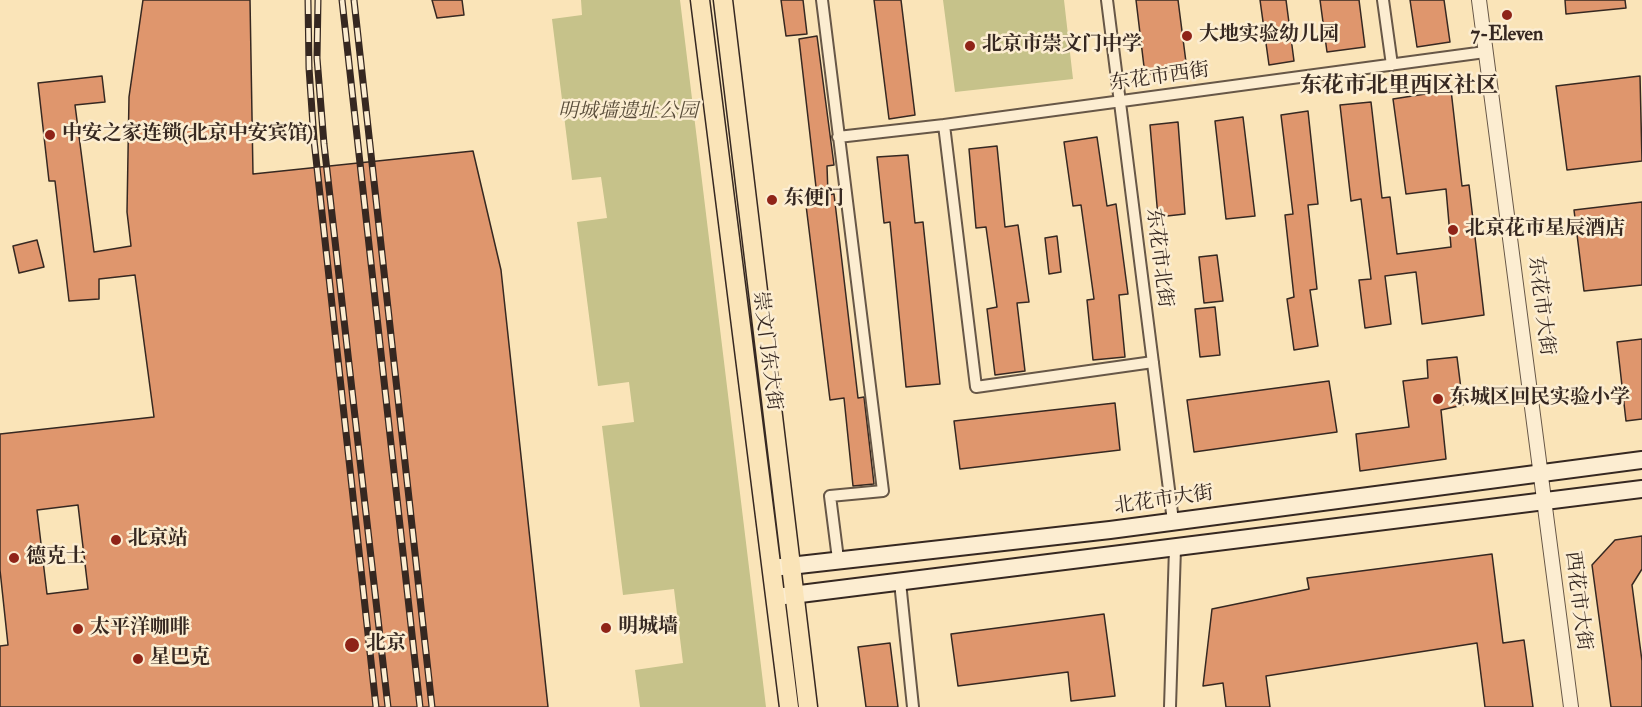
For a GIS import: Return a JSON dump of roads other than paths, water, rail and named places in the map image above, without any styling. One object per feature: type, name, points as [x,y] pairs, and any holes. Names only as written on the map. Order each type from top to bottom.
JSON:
[{"type":"main road","name":"崇文门东大街","points":[[700,0],[789,707]]},
{"type":"main road","name":"崇文门东大街","points":[[723,0],[795,595]]},
{"type":"main road","name":"北花市大街","points":[[772,568],[1173,521],[1642,460]]},
{"type":"main road","points":[[776,597],[1642,489]]},
{"type":"main road","points":[[795,595],[808,707]]},
{"type":"street","points":[[822,0],[883,491],[830,496],[838,559]]},
{"type":"street","name":"东花市北街","points":[[1107,0],[1173,521]]},
{"type":"street","points":[[1383,0],[1392,65]]},
{"type":"street","name":"东花市大街","points":[[1479,0],[1545,501]]},
{"type":"street","name":"东花市西街","points":[[838,137],[1121,102],[1485,52]]},
{"type":"street","points":[[944,125],[975,387],[1153,362]]},
{"type":"street","name":"西花市大街","points":[[1545,501],[1571,707]]},
{"type":"street","points":[[1170,707],[1175,548]]},
{"type":"street","points":[[900,582],[913,707]]},
{"type":"railway","points":[[308,0],[309,68],[314,140],[376,707]]},
{"type":"railway","points":[[318,0],[317,58],[324,144],[388,707]]},
{"type":"railway","points":[[342,0],[420,707]]},
{"type":"railway","points":[[354,0],[432,707]]},
{"type":"place","name":"7-Eleven","points":[[1507,15]]},
{"type":"place","name":"大地实验幼儿园","points":[[1187,36]]},
{"type":"place","name":"北京市崇文门中学","points":[[970,46]]},
{"type":"place","name":"中安之家连锁(北京中安宾馆)","points":[[50,135]]},
{"type":"place","name":"东便门","points":[[772,200]]},
{"type":"place","name":"北京花市星辰酒店","points":[[1453,230]]},
{"type":"place","name":"东城区回民实验小学","points":[[1438,399]]},
{"type":"place","name":"北京站","points":[[116,540]]},
{"type":"place","name":"德克士","points":[[14,558]]},
{"type":"place","name":"明城墙","points":[[606,628]]},
{"type":"place","name":"太平洋咖啡","points":[[78,629]]},
{"type":"place","name":"北京","points":[[352,645]]},
{"type":"place","name":"星巴克","points":[[138,659]]},
{"type":"district","name":"东花市北里西区社区","points":[[1399,87]]},
{"type":"park label","name":"明城墙遗址公园","points":[[628,113]]}]
